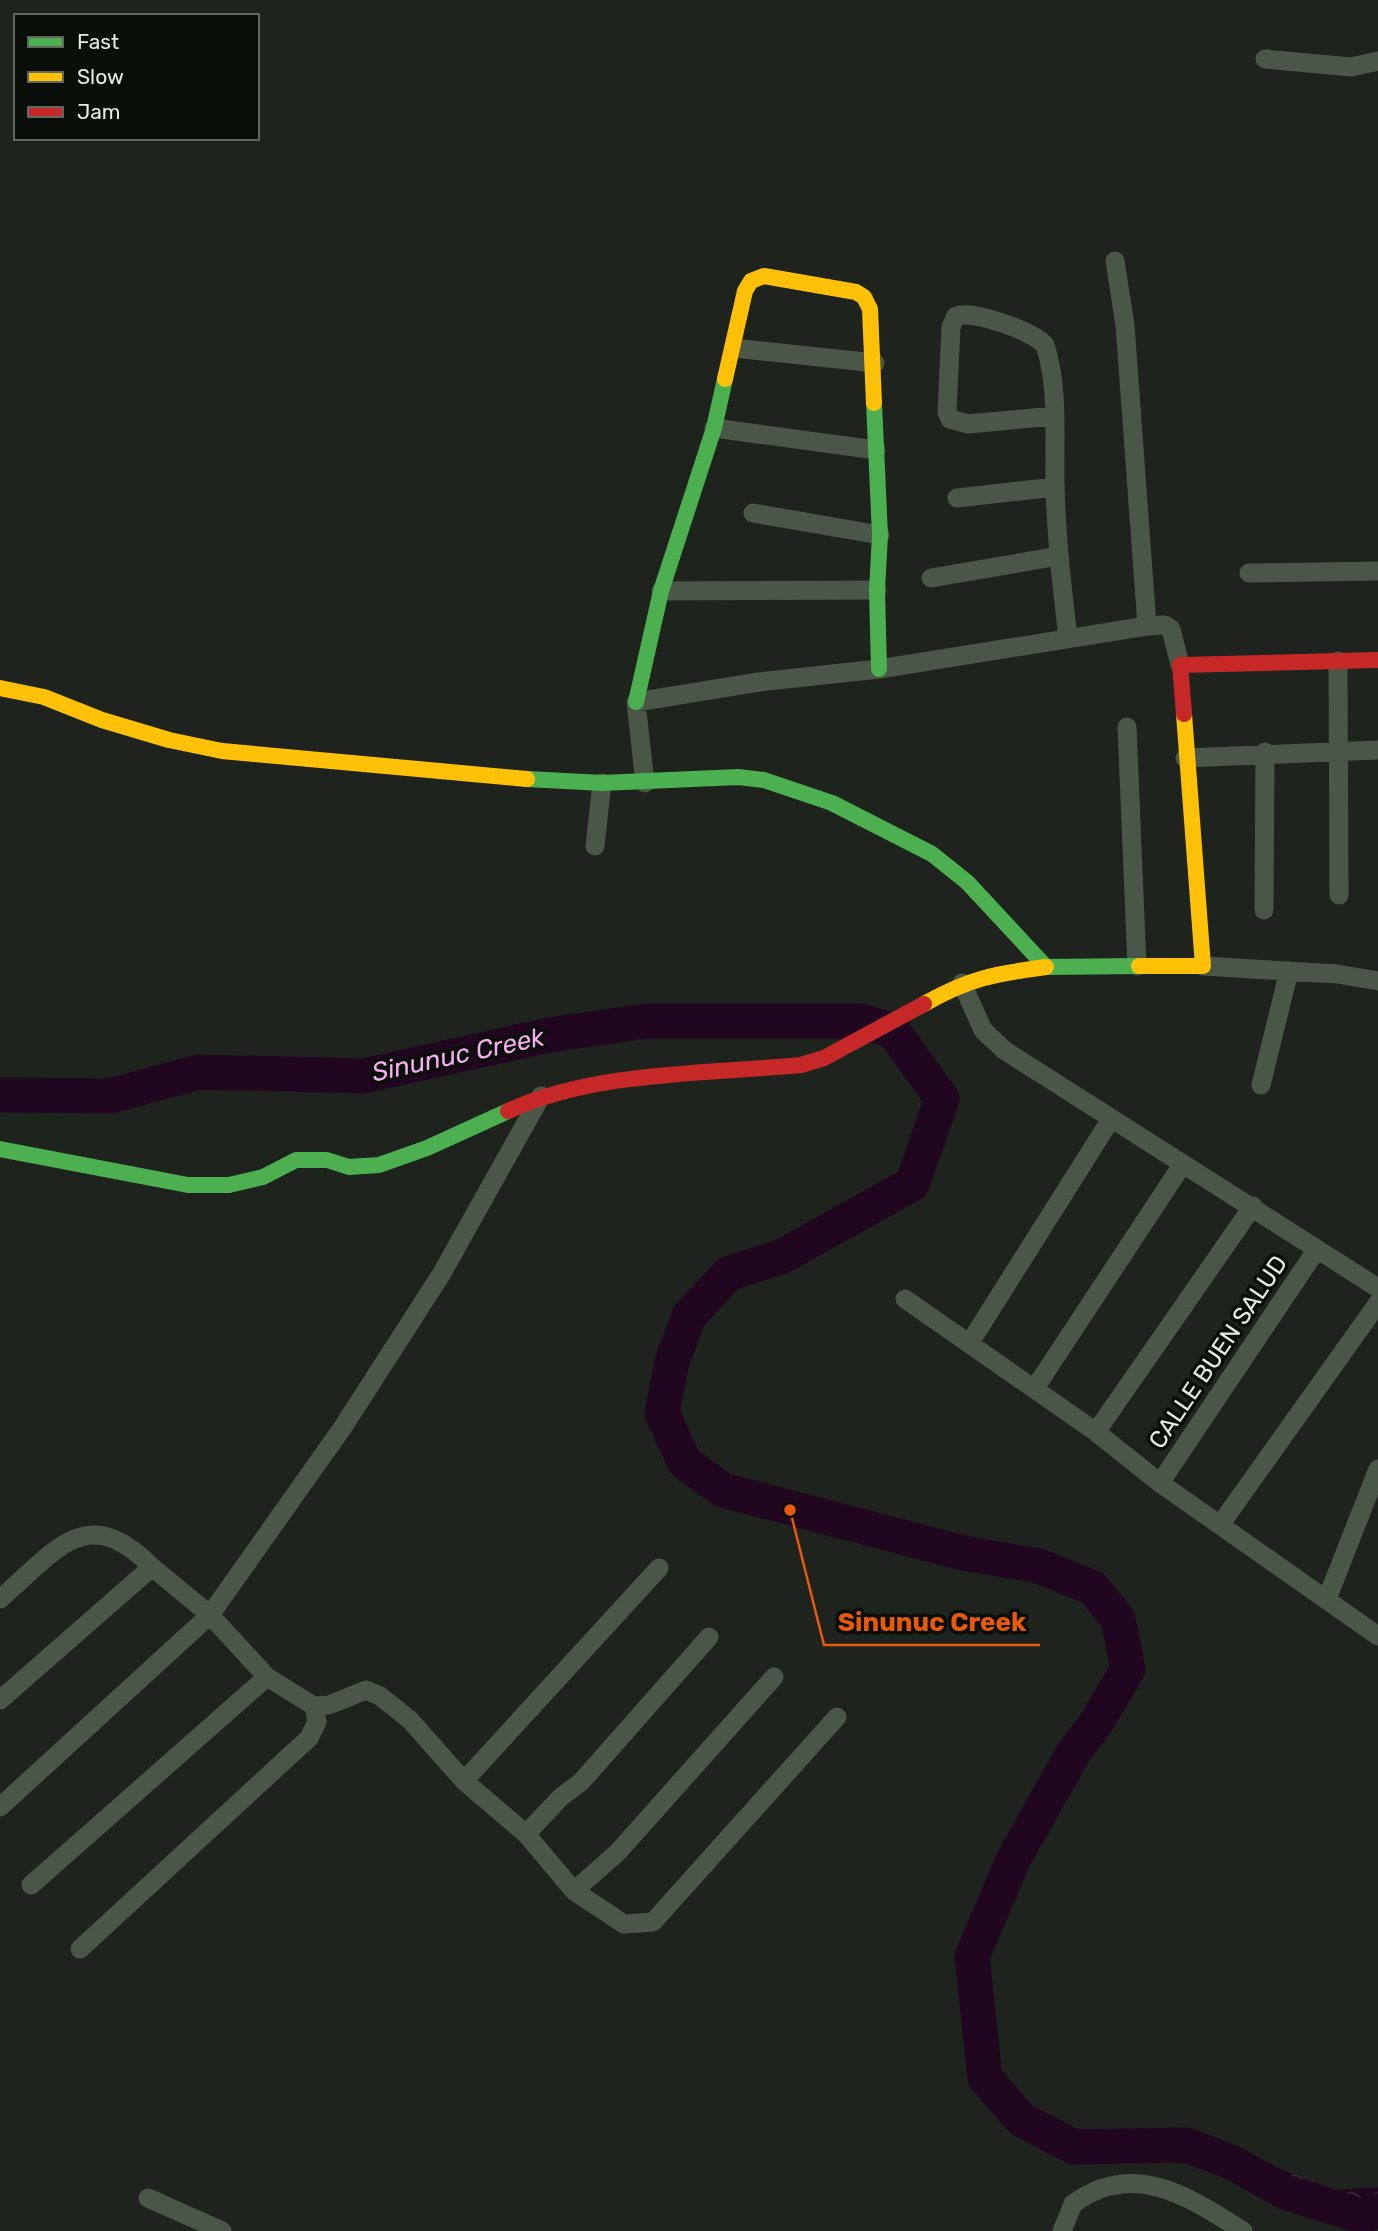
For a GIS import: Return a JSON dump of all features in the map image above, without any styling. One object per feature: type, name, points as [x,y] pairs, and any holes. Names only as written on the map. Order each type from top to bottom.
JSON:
[{"type":"street","points":[[1265,59],[1351,67],[1378,61]]},
{"type":"street","points":[[1115,261],[1125,325],[1147,626]]},
{"type":"street","points":[[645,783],[636,702],[661,591],[715,428],[745,291],[751,281],[764,276],[837,287],[864,297],[870,309],[880,535],[877,590],[879,669]]},
{"type":"street","points":[[1054,416],[968,425],[950,419],[947,412],[951,327],[956,316],[967,313],[1001,323],[1040,340],[1048,354],[1054,416],[1059,556],[1068,638]]},
{"type":"street","points":[[734,348],[874,363]]},
{"type":"street","points":[[715,428],[876,450]]},
{"type":"street","points":[[957,498],[1055,487]]},
{"type":"street","points":[[753,513],[880,535]]},
{"type":"street","points":[[931,578],[1059,556]]},
{"type":"street","points":[[1249,573],[1378,571]]},
{"type":"street","points":[[661,591],[877,590]]},
{"type":"street","points":[[636,702],[759,682],[879,669],[1165,625],[1171,629],[1180,665],[1185,758],[1203,966]]},
{"type":"street","points":[[1338,660],[1339,895]]},
{"type":"street","points":[[1180,665],[1378,660]]},
{"type":"street","points":[[0,688],[44,697],[102,720],[169,740],[222,751],[478,776],[602,783],[738,777],[764,780],[832,803],[932,854],[967,882],[1046,967]]},
{"type":"street","points":[[1127,727],[1137,966]]},
{"type":"street","points":[[1185,758],[1265,752],[1378,750]]},
{"type":"street","points":[[1264,910],[1265,752]]},
{"type":"street","points":[[595,846],[602,783]]},
{"type":"street","points":[[0,1149],[176,1183],[229,1185],[263,1177],[296,1160],[313,1158],[349,1167],[379,1165],[427,1148],[541,1096],[618,1079],[801,1065],[824,1058],[962,983],[995,974],[1046,967],[1203,966],[1336,974],[1378,981]]},
{"type":"street","points":[[1261,1085],[1290,971]]},
{"type":"street","points":[[962,983],[983,1030],[1004,1051],[1378,1288]]},
{"type":"street","points":[[0,1807],[210,1615],[343,1427],[442,1273],[541,1096]]},
{"type":"street","points":[[970,1344],[1111,1119]]},
{"type":"street","points":[[1035,1388],[1182,1165]]},
{"type":"street","points":[[1096,1432],[1252,1206]]},
{"type":"street","name":"CALLE BUEN SALUD","points":[[1160,1483],[1317,1249]]},
{"type":"street","points":[[905,1299],[1035,1388],[1160,1483],[1378,1636]]},
{"type":"street","points":[[1220,1525],[1378,1303]]},
{"type":"street","points":[[1326,1598],[1378,1469]]},
{"type":"street","points":[[0,1599],[78,1536],[96,1533],[116,1539],[135,1551],[210,1615],[267,1677],[314,1706],[329,1705],[366,1690],[380,1696],[410,1720],[464,1781],[526,1835],[574,1891],[624,1924],[653,1922],[837,1717]]},
{"type":"street","points":[[0,1700],[152,1567]]},
{"type":"street","points":[[464,1781],[659,1568]]},
{"type":"street","points":[[526,1835],[561,1797],[582,1782],[709,1637]]},
{"type":"street","points":[[31,1885],[267,1677]]},
{"type":"street","points":[[574,1891],[618,1852],[774,1677]]},
{"type":"street","points":[[80,1949],[309,1738],[317,1722],[314,1706]]},
{"type":"street","points":[[1062,2231],[1067,2213],[1079,2199],[1128,2183],[1148,2184],[1174,2191],[1243,2231]]},
{"type":"street","points":[[148,2198],[222,2231]]},
{"type":"water","points":[[1262,2162],[1335,2190],[1378,2187],[1378,2214],[1305,2213],[1254,2186]]},
{"type":"waterway","name":"Sinunuc Creek","points":[[0,1095],[110,1096],[199,1072],[363,1076],[549,1035],[646,1021],[861,1021],[893,1031],[942,1099],[912,1184],[781,1257],[728,1274],[689,1316],[672,1362],[662,1413],[685,1463],[723,1490],[963,1553],[1039,1566],[1093,1588],[1118,1619],[1128,1669],[1096,1723],[1074,1752],[1013,1860],[972,1957],[985,2078],[1021,2119],[1074,2147],[1187,2145],[1233,2163],[1285,2192],[1361,2216],[1378,2211]]},
{"type":"traffic: fast","points":[[636,702],[661,591],[714,428],[725,379]]},
{"type":"traffic: fast","points":[[874,403],[880,535],[877,590],[879,669]]},
{"type":"traffic: fast","points":[[527,779],[602,783],[738,777],[764,780],[832,803],[932,854],[967,882],[1046,967],[1139,966]]},
{"type":"traffic: fast","points":[[0,1149],[188,1185],[229,1185],[263,1177],[296,1160],[327,1160],[349,1167],[379,1165],[427,1148],[508,1111]]},
{"type":"traffic: slow","points":[[725,379],[745,291],[751,281],[764,276],[856,292],[864,297],[870,309],[874,403]]},
{"type":"traffic: slow","points":[[0,688],[44,697],[102,720],[169,740],[222,751],[527,779]]},
{"type":"traffic: slow","points":[[1139,966],[1203,966],[1184,714]]},
{"type":"traffic: slow","points":[[924,1004],[955,988],[983,978],[1046,967]]},
{"type":"traffic: jam","points":[[1184,714],[1180,665],[1378,660]]},
{"type":"traffic: jam","points":[[508,1111],[577,1088],[614,1081],[801,1065],[824,1058],[924,1004]]},
{"type":"place","name":"Sinunuc Creek","points":[[790,1510]]}]
